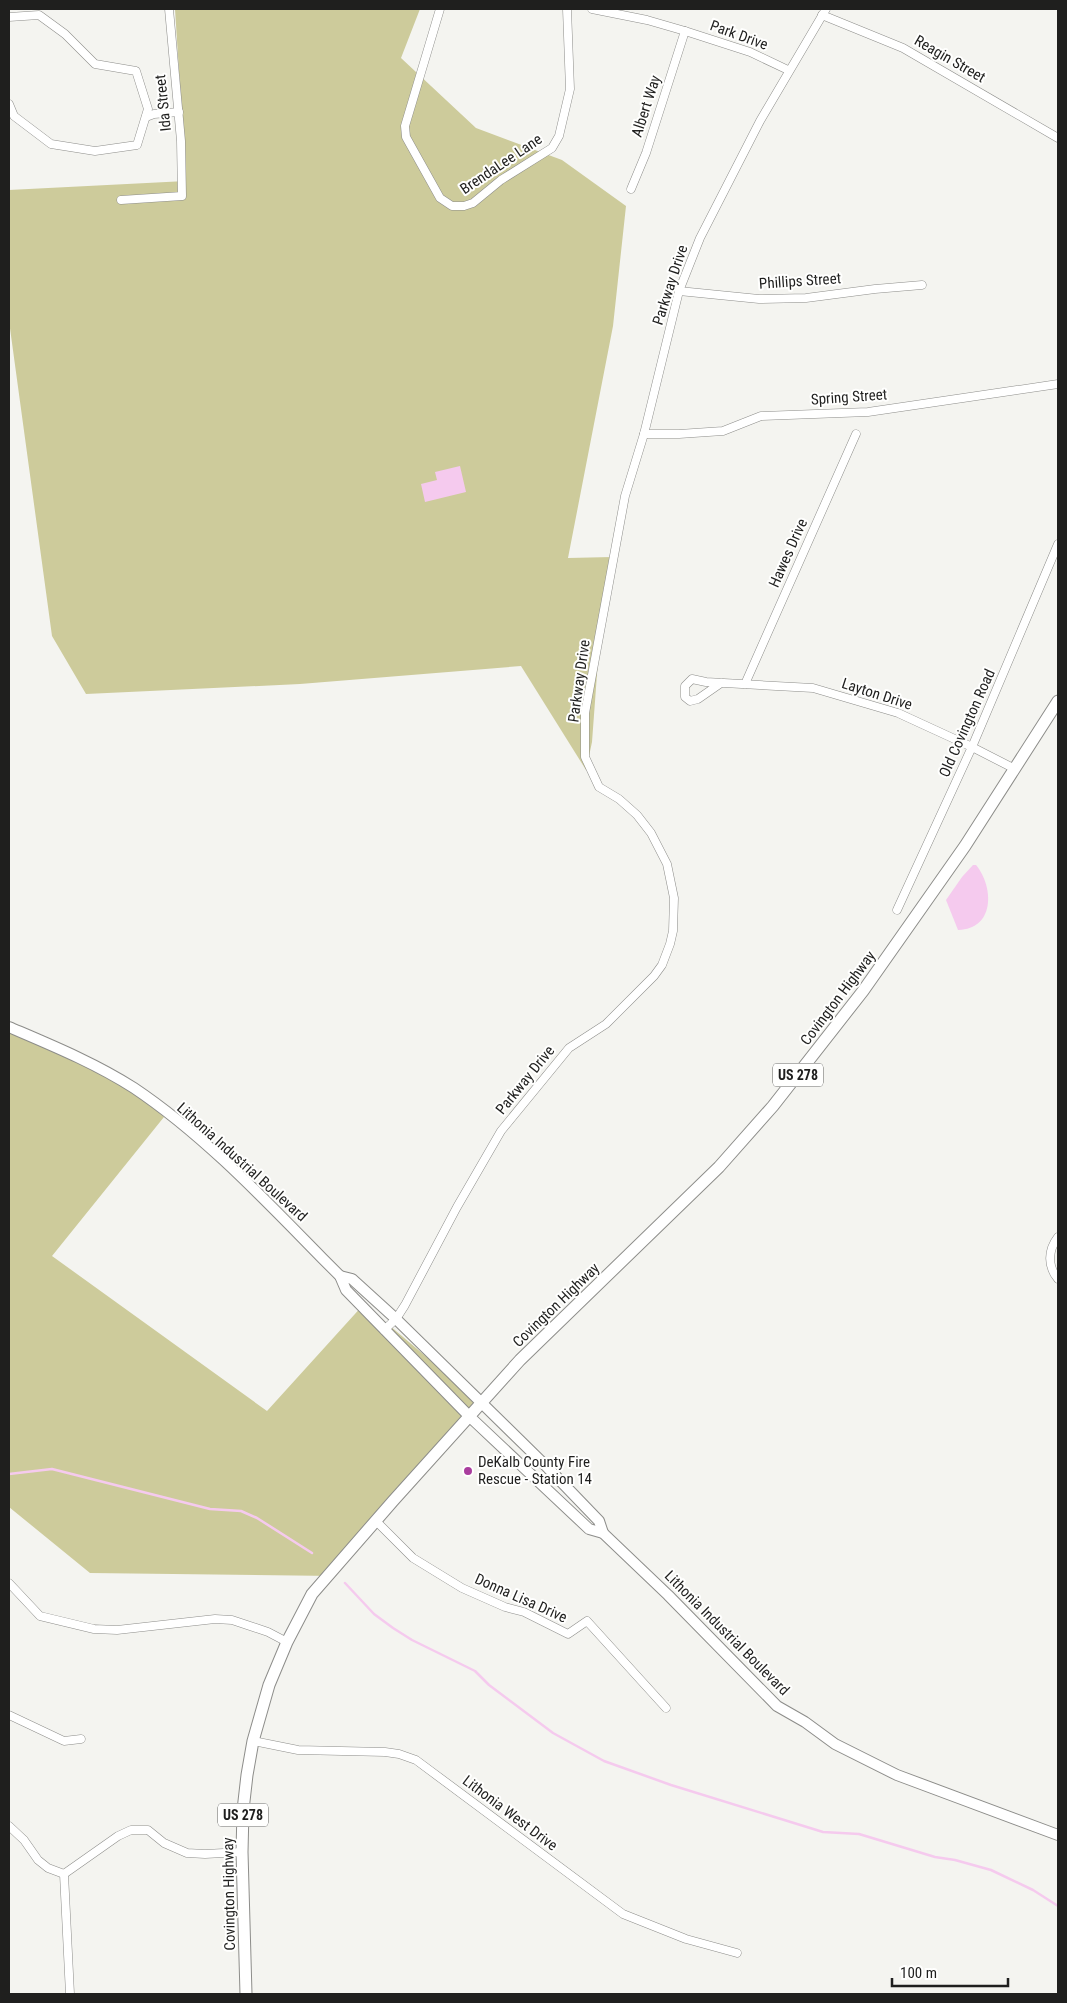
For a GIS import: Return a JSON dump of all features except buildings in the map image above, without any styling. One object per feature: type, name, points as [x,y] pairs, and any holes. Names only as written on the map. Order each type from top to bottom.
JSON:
[{"type":"main road","name":"Covington Highway","points":[[246,1994],[242,1852],[243,1810],[253,1741],[267,1692],[287,1642],[312,1594],[520,1360],[719,1167],[773,1106],[863,991],[965,846],[1058,701]]},
{"type":"main road","name":"Lithonia Industrial Boulevard","points":[[9,1027],[89,1063],[135,1089],[190,1131],[227,1164],[340,1276],[346,1290],[470,1417],[588,1529],[603,1533],[668,1594],[777,1706],[806,1722],[836,1744],[897,1775],[1058,1835]]},
{"type":"main road","name":"Lithonia Industrial Boulevard","points":[[340,1276],[352,1278],[482,1403],[599,1520],[603,1533]]},
{"type":"street","name":"Ida Street","points":[[121,200],[182,196],[178,112],[169,9]]},
{"type":"street","name":"BrendaLee Lane","points":[[440,9],[405,126],[406,137],[440,198],[452,206],[464,206],[473,203],[501,180],[552,148],[559,136],[570,89],[567,9]]},
{"type":"street","name":"Park Drive","points":[[592,9],[647,20],[685,31],[750,52],[788,70]]},
{"type":"street","name":"Parkway Drive","points":[[384,1330],[396,1319],[501,1131],[568,1048],[606,1024],[654,976],[662,965],[670,944],[674,898],[670,875],[662,853],[651,833],[636,815],[619,799],[599,787],[586,757],[585,713],[625,496],[644,434],[679,291],[700,238],[760,121],[788,70],[824,12]]},
{"type":"street","name":"Reagin Street","points":[[824,12],[903,48],[1058,138]]},
{"type":"street","points":[[9,16],[39,15],[65,34],[95,64],[136,71],[148,109],[137,145],[95,151],[52,144],[14,116],[9,104]]},
{"type":"street","name":"Albert Way","points":[[631,189],[646,153],[685,31]]},
{"type":"street","points":[[146,117],[154,114],[178,112]]},
{"type":"street","name":"Phillips Street","points":[[679,291],[759,299],[806,298],[875,288],[922,285]]},
{"type":"street","name":"Spring Street","points":[[644,434],[723,431],[762,416],[868,412],[1058,384]]},
{"type":"street","name":"Hawes Drive","points":[[745,684],[856,434]]},
{"type":"street","name":"Old Covington Road","points":[[897,910],[972,747],[1058,544]]},
{"type":"street","name":"Layton Drive","points":[[721,682],[813,688],[898,713],[1015,769]]},
{"type":"street","points":[[1058,1237],[1052,1245],[1049,1259],[1053,1273],[1058,1279]]},
{"type":"street","name":"Donna Lisa Drive","points":[[376,1521],[413,1558],[462,1588],[505,1607],[524,1612],[568,1634],[587,1621],[666,1708]]},
{"type":"street","points":[[9,1583],[40,1616],[78,1626],[117,1630],[215,1619],[232,1620],[268,1632],[287,1642]]},
{"type":"street","points":[[9,1716],[64,1741],[81,1739]]},
{"type":"street","name":"Lithonia West Drive","points":[[253,1741],[298,1750],[385,1752],[399,1754],[416,1760],[623,1914],[686,1939],[737,1953]]},
{"type":"street","points":[[9,1826],[24,1840],[38,1860],[48,1868],[64,1874]]},
{"type":"street","points":[[64,1874],[118,1836],[131,1830],[148,1830],[164,1843],[187,1853],[242,1852]]},
{"type":"street","points":[[64,1874],[70,1994]]},
{"type":"shaded area","points":[[175,9],[420,9],[401,58],[476,128],[562,160],[626,206],[613,326],[568,558],[612,557],[603,593],[592,742],[586,770],[521,666],[300,684],[86,694],[52,636],[9,321],[9,190],[186,181]]},
{"type":"shaded area","points":[[460,466],[466,492],[425,502],[421,484],[437,480],[435,472]]},
{"type":"shaded area","points":[[973,865],[976,865],[986,884],[988,905],[985,915],[979,923],[970,928],[958,930],[946,900]]},
{"type":"shaded area","points":[[9,1029],[90,1061],[164,1117],[52,1256],[267,1411],[364,1304],[481,1403],[395,1498],[335,1576],[90,1573],[9,1507]]},
{"type":"waterway","points":[[9,1474],[52,1469],[210,1509],[241,1511],[257,1518],[312,1553]]},
{"type":"waterway","points":[[345,1583],[374,1614],[393,1628],[412,1640],[475,1671],[489,1685],[553,1733],[604,1761],[671,1785],[823,1832],[859,1834],[935,1857],[955,1860],[991,1870],[1033,1890],[1058,1906]]},
{"type":"place","name":"DeKalb County Fire Rescue - Station 14","points":[[468,1471]]}]
